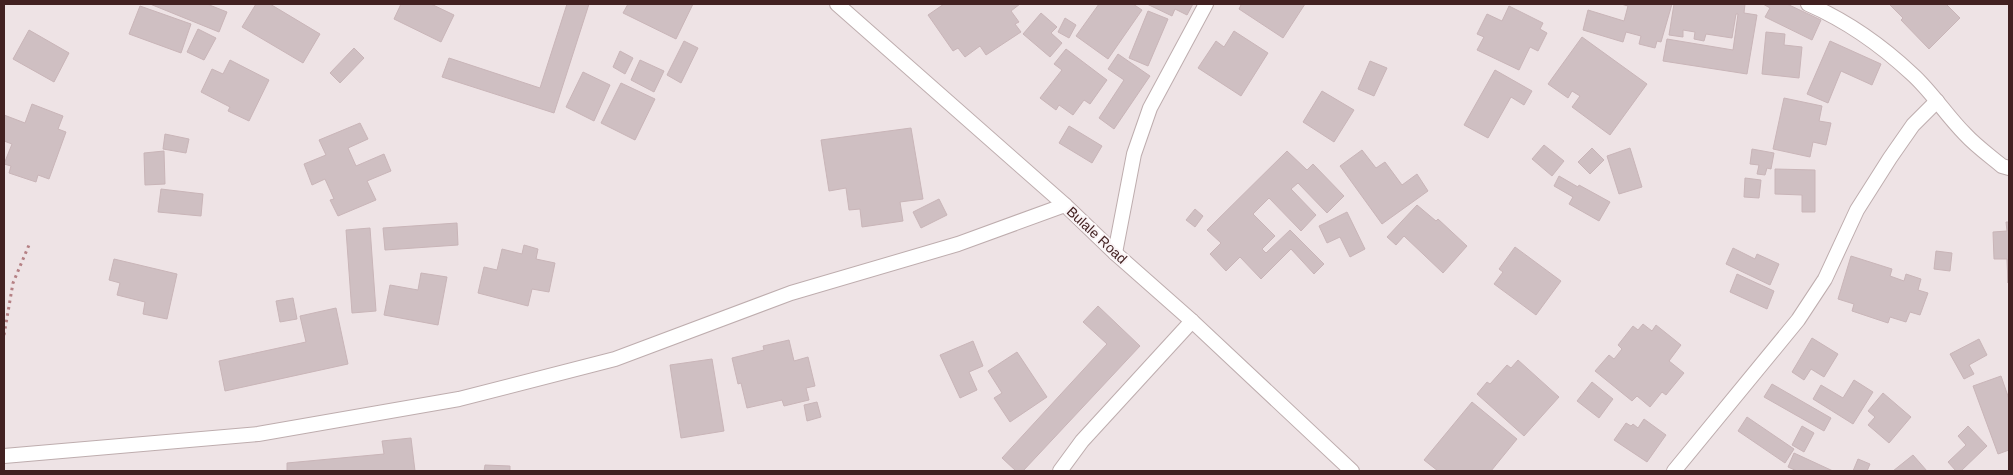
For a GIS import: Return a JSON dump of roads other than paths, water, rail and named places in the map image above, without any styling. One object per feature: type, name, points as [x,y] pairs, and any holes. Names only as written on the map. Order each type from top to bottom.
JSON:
[{"type":"street","name":"Bulale Road","points":[[837,4],[1065,205],[1352,471]]},
{"type":"street","points":[[1115,253],[1134,154],[1150,108],[1206,4]]},
{"type":"street","points":[[1808,4],[1829,13],[1872,40],[1913,74],[1964,134],[2002,166],[2009,168]]},
{"type":"street","points":[[1674,471],[1798,320],[1825,279],[1857,210],[1880,173],[1913,125],[1937,100]]},
{"type":"street","points":[[4,456],[258,434],[459,399],[615,359],[791,293],[958,244],[1065,205]]},
{"type":"street","points":[[1060,471],[1082,441],[1192,321]]}]
